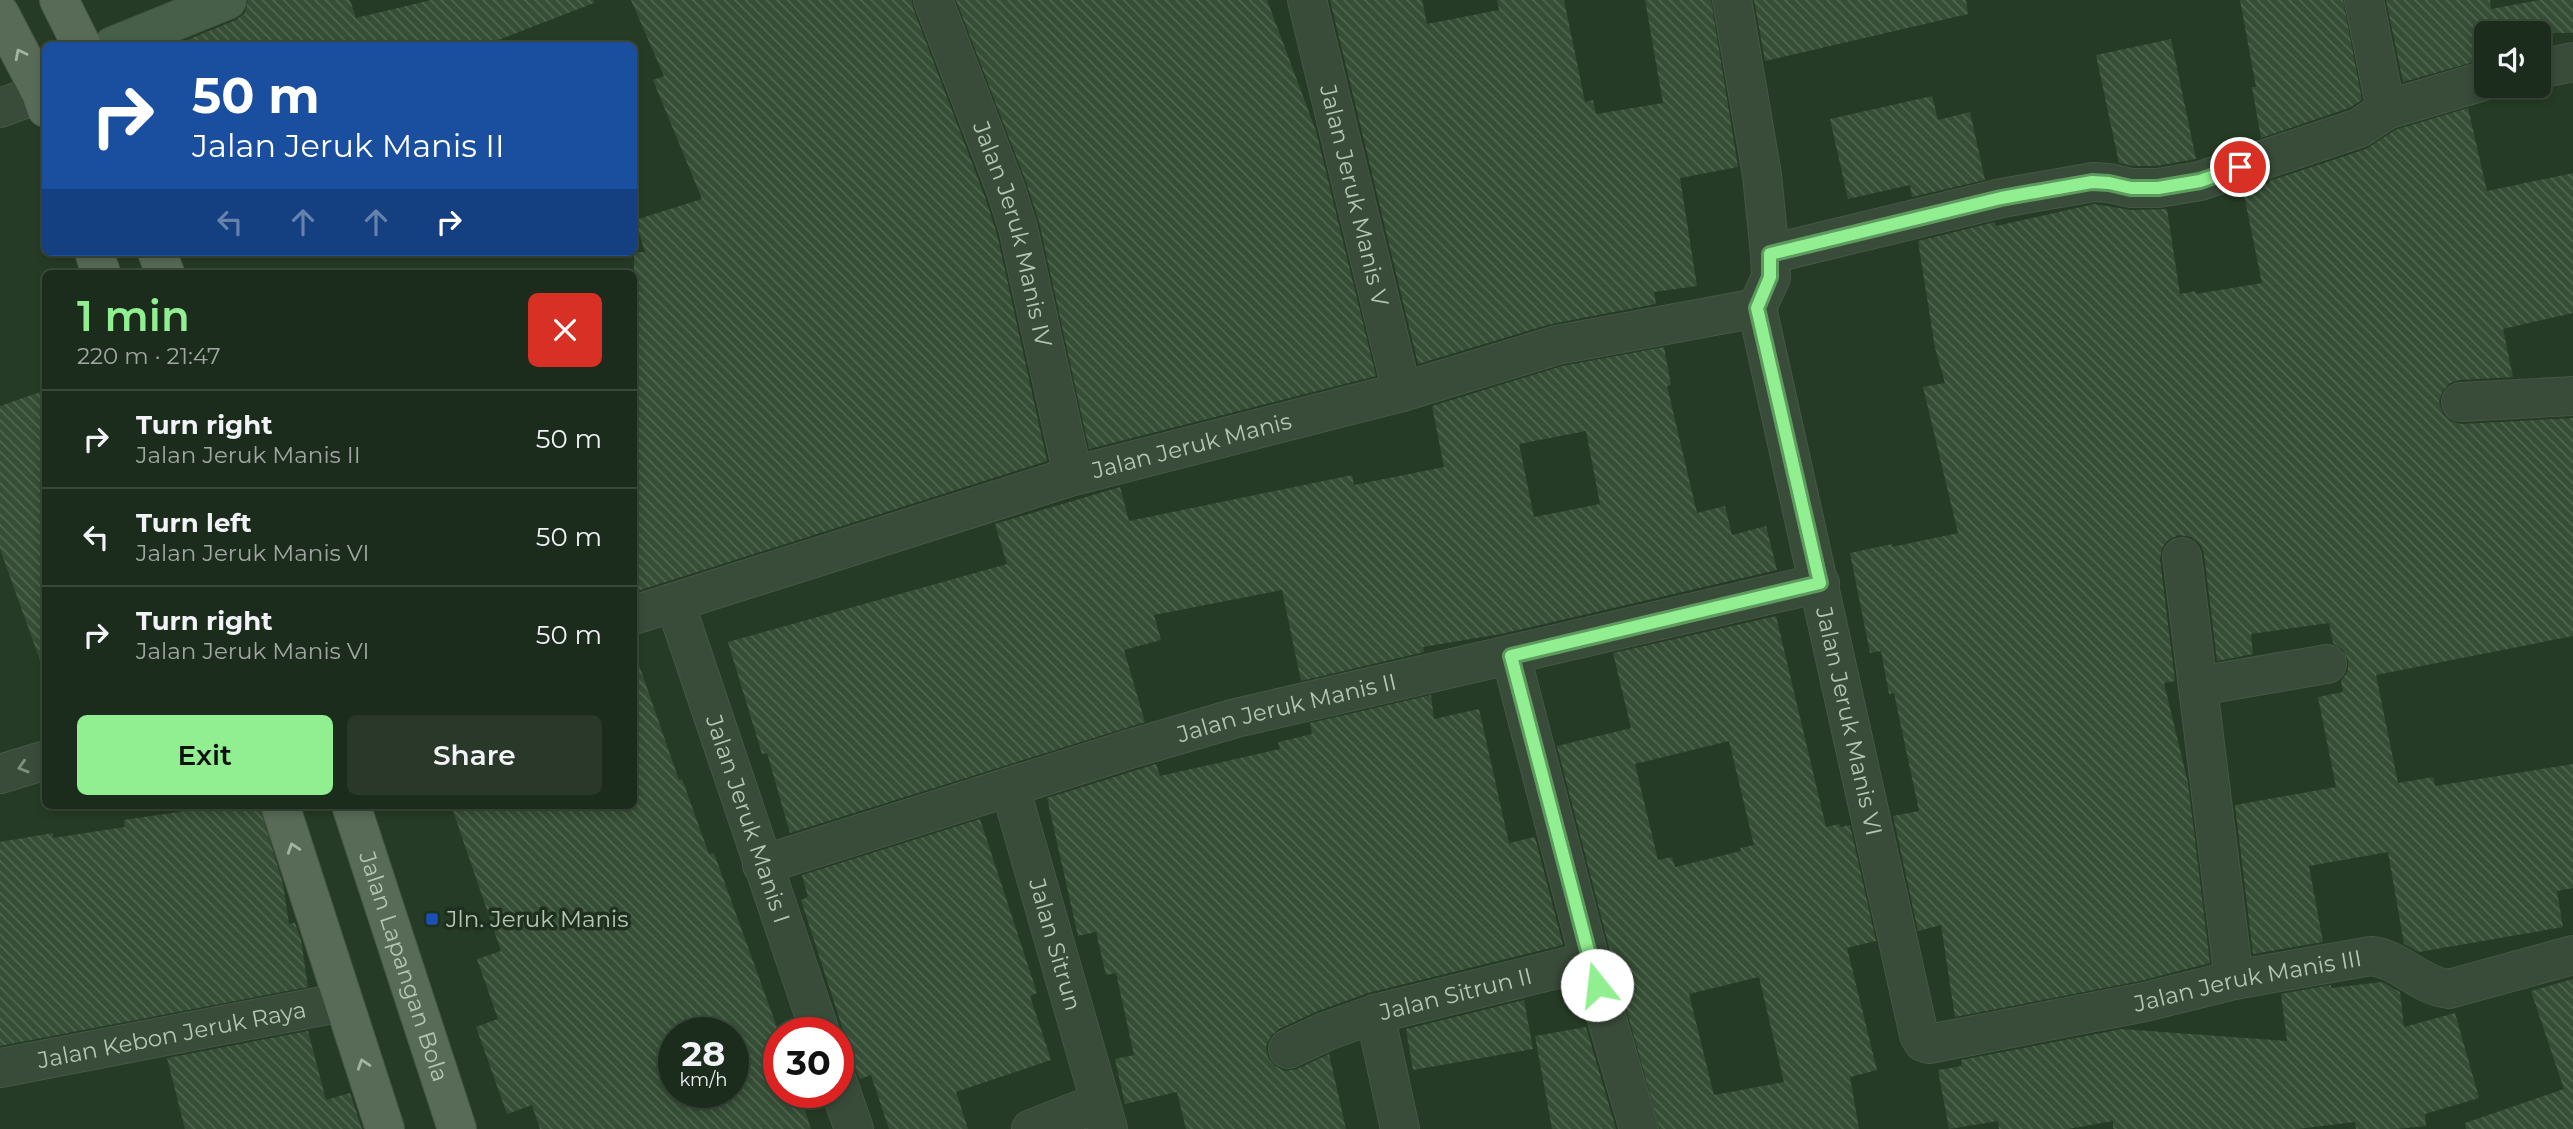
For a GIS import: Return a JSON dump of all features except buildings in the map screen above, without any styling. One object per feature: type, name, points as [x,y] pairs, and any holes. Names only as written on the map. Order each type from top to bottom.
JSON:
[{"type":"main road","points":[[59,0],[80,42]]},
{"type":"main road","points":[[0,14],[42,98]]},
{"type":"main road","points":[[281,809],[384,1129]]},
{"type":"main road","name":"Jalan Lapangan Bola","points":[[352,809],[457,1129]]},
{"type":"street","points":[[123,42],[227,0]]},
{"type":"street","name":"Jalan Jeruk Manis IV","points":[[933,0],[1018,228],[1073,476]]},
{"type":"street","name":"Jalan Jeruk Manis V","points":[[1307,0],[1402,393]]},
{"type":"street","points":[[1732,0],[1762,175],[1770,254],[1770,277],[1757,308]]},
{"type":"street","points":[[2364,0],[2386,110]]},
{"type":"street","points":[[2551,67],[2573,62]]},
{"type":"street","points":[[1770,254],[2001,198],[2092,182],[2131,188],[2158,188],[2200,181],[2360,128],[2386,110],[2474,83]]},
{"type":"street","points":[[0,108],[42,100]]},
{"type":"street","name":"Jalan Jeruk Manis","points":[[637,614],[1073,476],[1402,393],[1557,345],[1757,308]]},
{"type":"street","name":"Jalan Jeruk Manis VI","points":[[1757,308],[1919,1035]]},
{"type":"street","points":[[2461,402],[2573,396]]},
{"type":"street","points":[[2182,557],[2234,980]]},
{"type":"street","name":"Jalan Jeruk Manis II","points":[[762,865],[1236,718],[1820,583]]},
{"type":"street","name":"Jalan Jeruk Manis I","points":[[675,603],[815,1017]]},
{"type":"street","points":[[1511,656],[1590,961],[1639,1129]]},
{"type":"street","points":[[2198,687],[2327,664]]},
{"type":"street","points":[[0,774],[42,761]]},
{"type":"street","name":"Jalan Sitrun","points":[[1010,787],[1104,1115],[1031,1129]]},
{"type":"street","name":"Jalan Jeruk Manis III","points":[[1919,1035],[1923,1042],[1929,1044],[2145,1002],[2234,980],[2371,956],[2382,957],[2435,988],[2449,989],[2573,955]]},
{"type":"street","name":"Jalan Sitrun II","points":[[1400,1129],[1375,1014],[1590,961]]},
{"type":"street","name":"Jalan Kebon Jeruk Raya","points":[[0,1068],[343,1002]]},
{"type":"street","points":[[1288,1049],[1326,1031],[1375,1014]]},
{"type":"street","points":[[847,1108],[854,1129]]},
{"type":"place","name":"Jln. Jeruk Manis","points":[[432,919]]},
{"type":"route","points":[[1597,985],[1511,656],[1820,583],[1757,308],[1770,277],[1770,254],[2001,198],[2092,182],[2131,188],[2158,188],[2200,181],[2240,167]]}]
